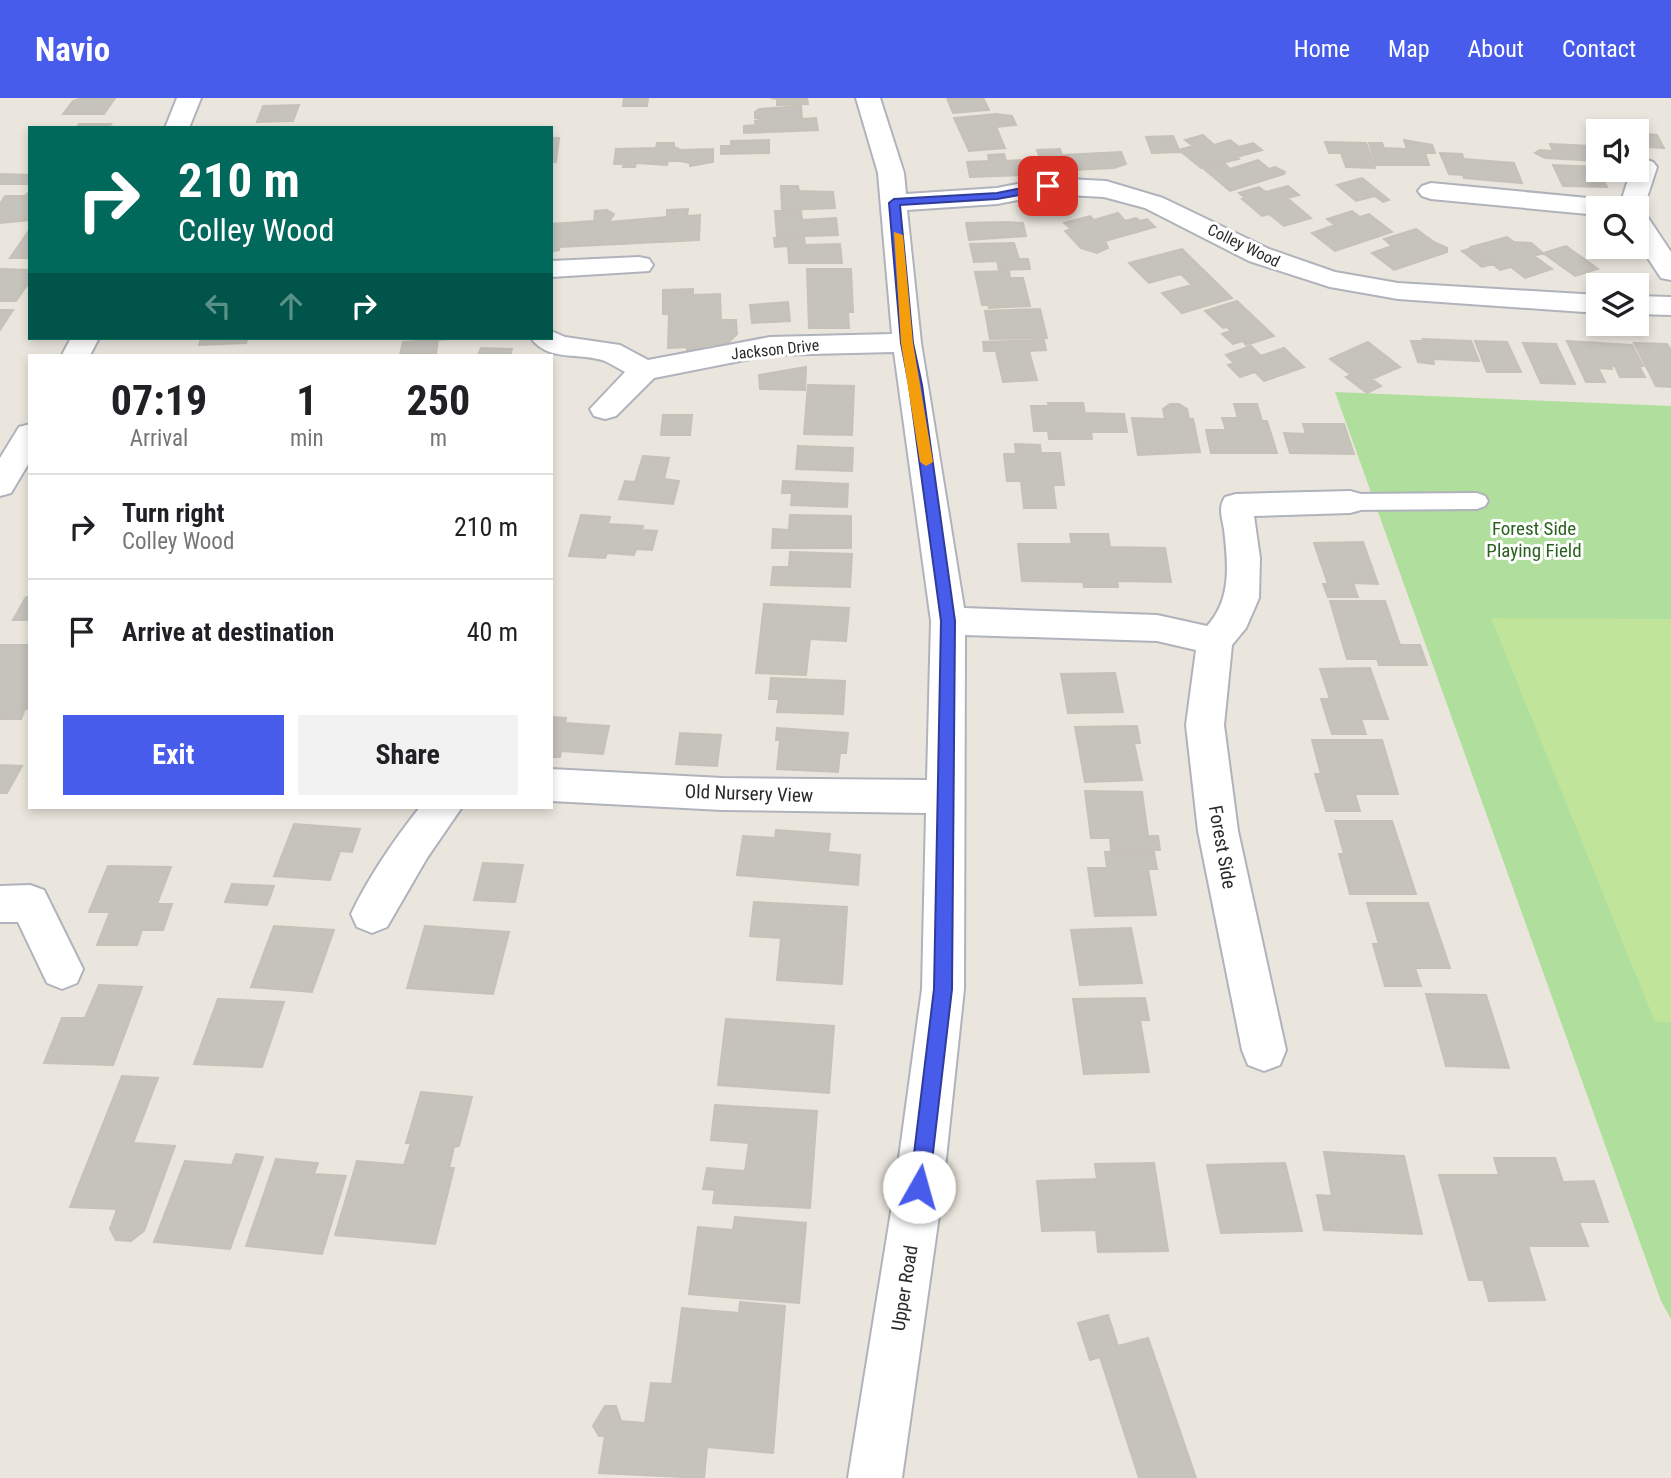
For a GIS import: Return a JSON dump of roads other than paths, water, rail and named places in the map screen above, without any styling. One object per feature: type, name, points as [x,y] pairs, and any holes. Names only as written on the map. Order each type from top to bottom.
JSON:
[{"type":"street","points":[[178,126],[189,98]]},
{"type":"street","name":"Upper Road","points":[[869,98],[891,173],[907,343],[948,621],[943,989],[919,1187],[875,1478]]},
{"type":"street","name":"Colley Wood","points":[[894,203],[997,196],[1048,186],[1106,189],[1154,203],[1259,255],[1330,279],[1398,291],[1586,303]]},
{"type":"street","points":[[1432,191],[1586,206]]},
{"type":"street","points":[[1649,239],[1671,272]]},
{"type":"street","points":[[553,269],[639,265]]},
{"type":"street","points":[[1649,305],[1671,306]]},
{"type":"street","points":[[549,340],[558,345],[610,352],[644,370],[605,409]]},
{"type":"street","name":"Jackson Drive","points":[[644,370],[770,346],[907,343]]},
{"type":"street","points":[[0,485],[28,437]]},
{"type":"street","points":[[948,621],[1157,628],[1215,641],[1238,612],[1243,586],[1241,533],[1236,505],[1350,502]]},
{"type":"street","name":"Forest Side","points":[[1215,641],[1205,725],[1208,751],[1218,831],[1264,1050]]},
{"type":"street","name":"Old Nursery View","points":[[553,785],[722,794],[947,797]]},
{"type":"street","points":[[372,914],[413,846],[441,809]]},
{"type":"street","points":[[0,904],[30,903],[62,970]]},
{"type":"lane","points":[[1350,502],[1477,501]]},
{"type":"park label","name":"Forest Side Playing Field","points":[[1534,539]]}]
